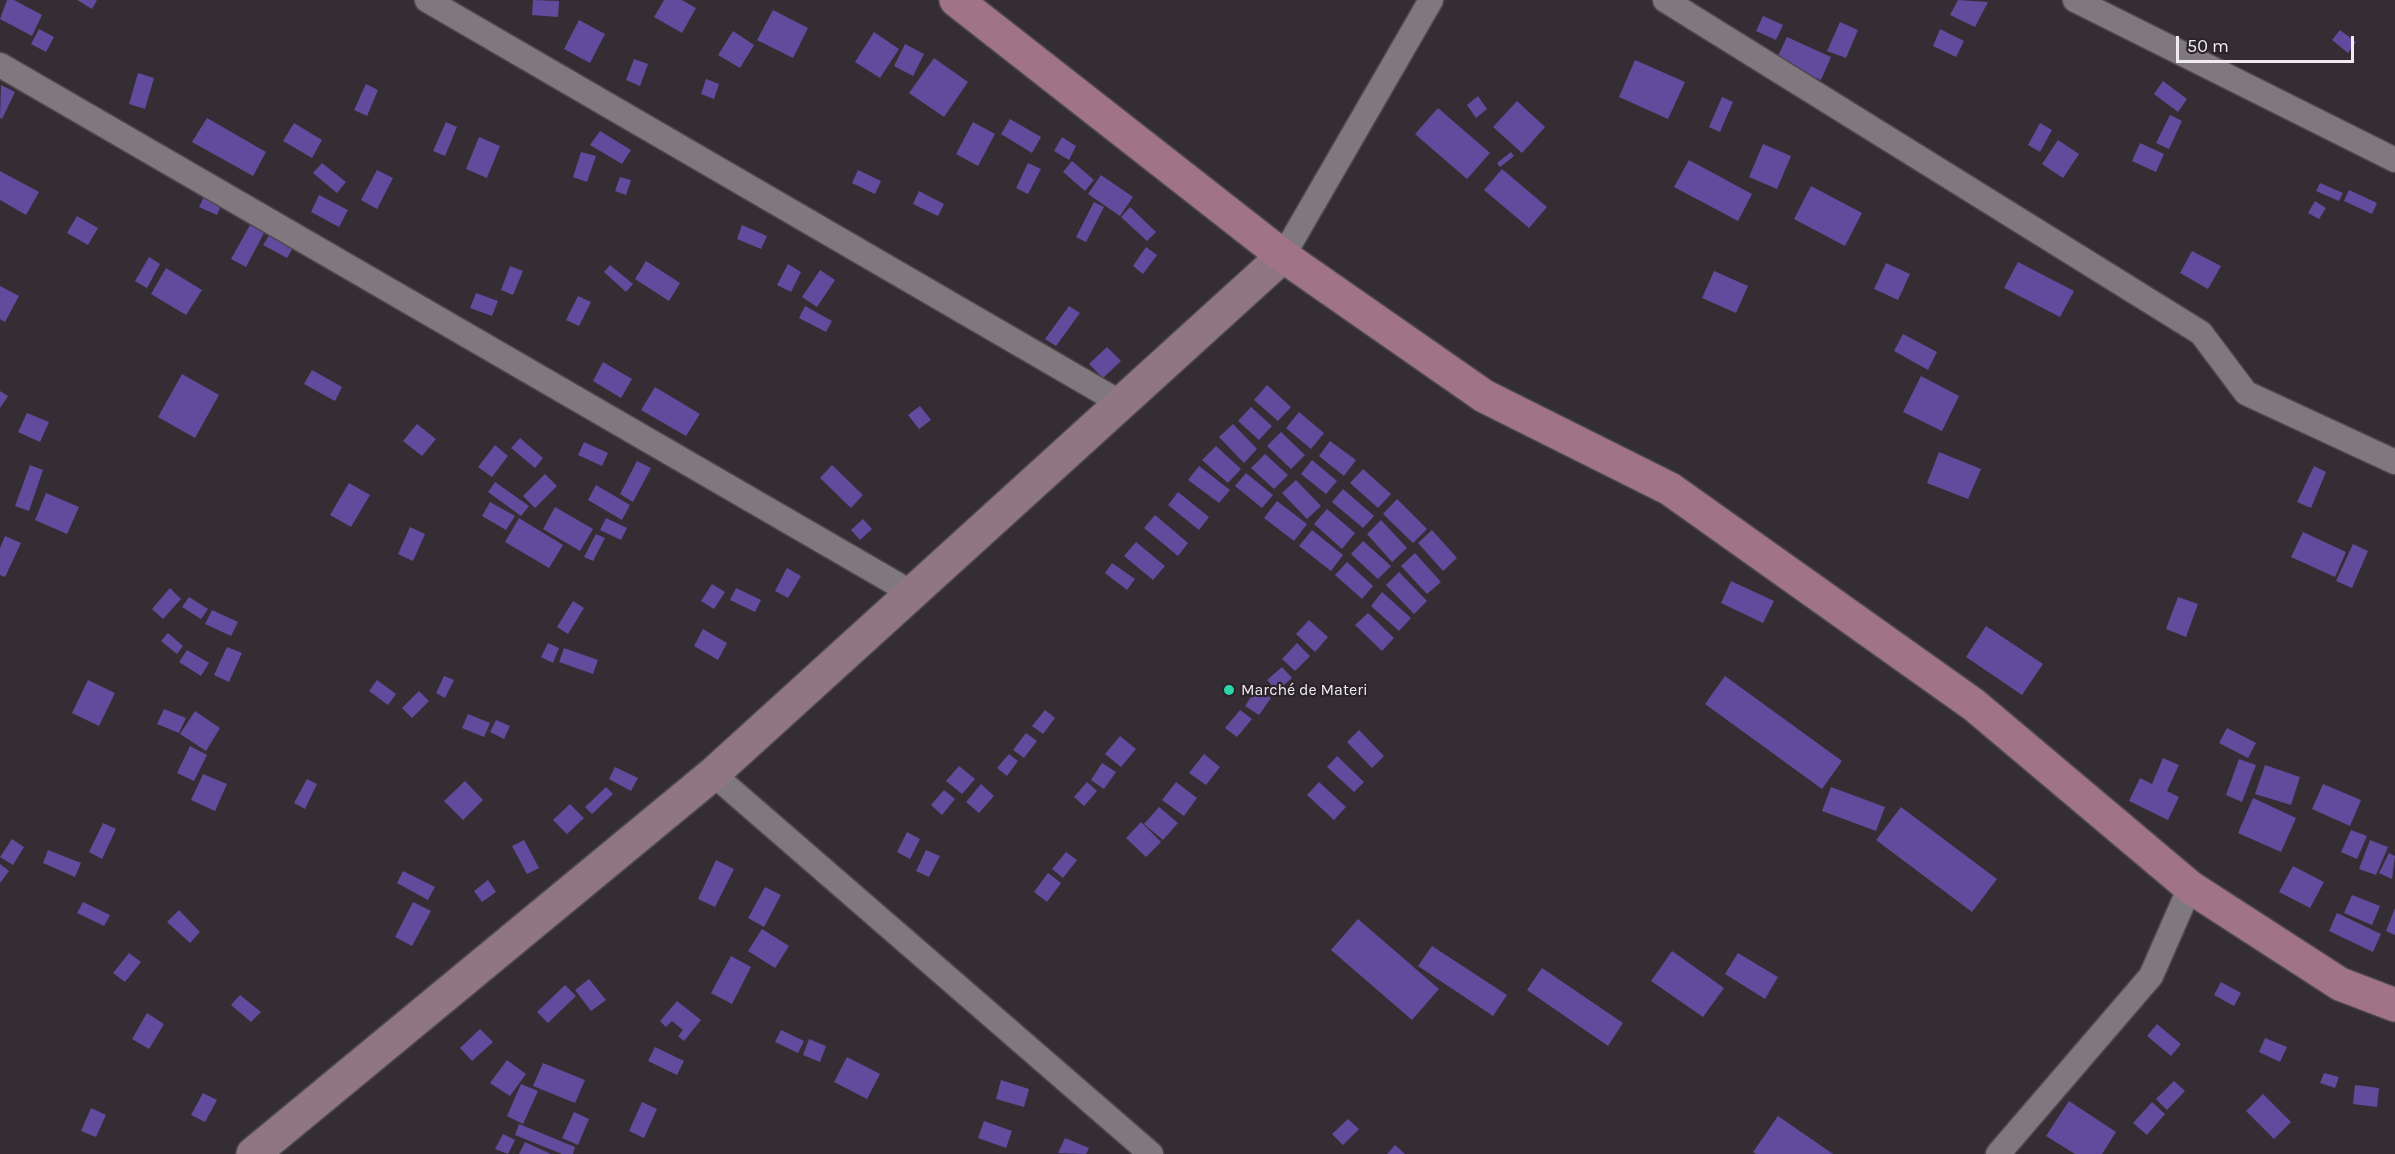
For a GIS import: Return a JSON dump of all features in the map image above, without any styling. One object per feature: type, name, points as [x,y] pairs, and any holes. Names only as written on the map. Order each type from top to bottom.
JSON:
[{"type":"main road","points":[[956,0],[1283,256],[1484,396],[1670,489],[1974,705],[2190,887],[2340,984],[2395,1005]]},
{"type":"main road","points":[[253,1154],[713,774],[1283,256]]},
{"type":"street","points":[[427,0],[1120,403]]},
{"type":"street","points":[[1283,256],[1431,0]]},
{"type":"street","points":[[1665,0],[2201,333],[2246,393],[2395,462]]},
{"type":"street","points":[[2075,0],[2395,160]]},
{"type":"street","points":[[0,65],[912,593]]},
{"type":"street","points":[[713,774],[1151,1154]]},
{"type":"street","points":[[1998,1154],[2151,976],[2190,887]]},
{"type":"building","points":[[7,0],[14,0],[42,15],[32,36],[0,19]]},
{"type":"building","points":[[77,0],[97,0],[92,9]]},
{"type":"building","points":[[533,0],[559,1],[558,17],[532,15]]},
{"type":"building","points":[[664,0],[682,0],[696,8],[682,33],[654,17]]},
{"type":"building","points":[[1958,0],[1988,2],[1975,27],[1950,15]]},
{"type":"building","points":[[773,10],[808,28],[793,58],[757,40]]},
{"type":"building","points":[[1763,16],[1783,25],[1776,40],[1756,31]]},
{"type":"building","points":[[579,20],[605,34],[590,63],[564,49]]},
{"type":"building","points":[[1840,22],[1858,30],[1846,58],[1827,51]]},
{"type":"building","points":[[39,29],[54,37],[46,52],[31,44]]},
{"type":"building","points":[[1940,29],[1964,41],[1956,57],[1933,46]]},
{"type":"building","points":[[2340,30],[2356,42],[2348,53],[2332,40]]},
{"type":"building","points":[[733,31],[754,45],[740,68],[718,55]]},
{"type":"building","points":[[874,32],[899,49],[880,78],[855,62]]},
{"type":"building","points":[[1787,37],[1831,57],[1821,80],[1776,60]]},
{"type":"building","points":[[905,44],[924,54],[913,76],[894,66]]},
{"type":"building","points":[[934,58],[968,82],[944,117],[909,93]]},
{"type":"building","points":[[634,59],[648,64],[640,86],[626,80]]},
{"type":"building","points":[[1635,60],[1685,82],[1668,119],[1619,97]]},
{"type":"building","points":[[138,73],[154,78],[145,109],[129,104]]},
{"type":"building","points":[[706,79],[719,84],[714,99],[701,94]]},
{"type":"building","points":[[2163,81],[2187,99],[2178,112],[2154,94]]},
{"type":"building","points":[[366,84],[378,90],[367,116],[354,110]]},
{"type":"building","points":[[1,85],[15,92],[2,119],[0,118]]},
{"type":"building","points":[[1478,96],[1487,109],[1476,118],[1467,105]]},
{"type":"building","points":[[1722,97],[1733,102],[1720,132],[1709,127]]},
{"type":"building","points":[[1517,101],[1545,127],[1522,153],[1493,127]]},
{"type":"building","points":[[1438,108],[1490,153],[1467,179],[1415,134]]},
{"type":"building","points":[[2170,115],[2182,121],[2169,149],[2156,143]]},
{"type":"building","points":[[207,118],[266,152],[253,176],[192,142]]},
{"type":"building","points":[[1010,119],[1041,137],[1032,153],[1001,134]]},
{"type":"building","points":[[446,122],[457,127],[445,156],[433,151]]},
{"type":"building","points":[[973,122],[995,134],[978,166],[956,154]]},
{"type":"building","points":[[294,123],[322,140],[312,158],[283,141]]},
{"type":"building","points":[[2040,123],[2052,130],[2040,152],[2028,145]]},
{"type":"building","points":[[600,131],[631,150],[622,164],[590,145]]},
{"type":"building","points":[[479,137],[500,146],[487,178],[466,169]]},
{"type":"building","points":[[1062,137],[1076,146],[1069,160],[1054,151]]},
{"type":"building","points":[[2058,140],[2079,154],[2063,178],[2042,164]]},
{"type":"building","points":[[2140,143],[2164,154],[2156,172],[2132,161]]},
{"type":"building","points":[[1763,144],[1791,156],[1777,189],[1749,177]]},
{"type":"building","points":[[581,152],[596,156],[587,182],[573,177]]},
{"type":"building","points":[[1511,152],[1514,156],[1500,167],[1497,163]]},
{"type":"building","points":[[1689,160],[1752,194],[1738,221],[1674,187]]},
{"type":"building","points":[[1072,161],[1094,180],[1085,191],[1063,172]]},
{"type":"building","points":[[322,163],[346,182],[337,193],[313,173]]},
{"type":"building","points":[[1028,163],[1041,169],[1028,194],[1016,188]]},
{"type":"building","points":[[1502,169],[1547,207],[1529,228],[1484,190]]},
{"type":"building","points":[[377,170],[393,178],[377,209],[361,200]]},
{"type":"building","points":[[858,170],[881,181],[875,194],[852,183]]},
{"type":"building","points":[[0,171],[39,192],[26,215],[0,200]]},
{"type":"building","points":[[1101,175],[1133,197],[1120,216],[1088,194]]},
{"type":"building","points":[[620,177],[631,180],[626,195],[615,191]]},
{"type":"building","points":[[2320,183],[2343,193],[2339,201],[2316,191]]},
{"type":"building","points":[[1811,186],[1862,213],[1845,246],[1794,219]]},
{"type":"building","points":[[2349,190],[2377,203],[2372,214],[2344,201]]},
{"type":"building","points":[[919,191],[944,204],[938,216],[913,204]]},
{"type":"building","points":[[205,195],[222,203],[217,215],[199,207]]},
{"type":"building","points":[[319,195],[348,210],[339,227],[311,212]]},
{"type":"building","points":[[2315,201],[2326,208],[2319,219],[2308,213]]},
{"type":"building","points":[[1094,202],[1104,207],[1086,242],[1076,237]]},
{"type":"building","points":[[1130,207],[1156,232],[1147,241],[1121,217]]},
{"type":"building","points":[[77,216],[98,228],[88,245],[67,233]]},
{"type":"building","points":[[250,225],[264,233],[246,267],[231,259]]},
{"type":"building","points":[[742,225],[767,236],[761,249],[737,239]]},
{"type":"building","points":[[270,234],[294,246],[287,258],[263,245]]},
{"type":"building","points":[[1146,247],[1157,255],[1143,274],[1133,266]]},
{"type":"building","points":[[2192,251],[2221,266],[2208,289],[2180,273]]},
{"type":"building","points":[[149,257],[160,264],[147,288],[135,281]]},
{"type":"building","points":[[646,261],[680,283],[669,301],[635,279]]},
{"type":"building","points":[[2018,262],[2074,291],[2060,317],[2004,288]]},
{"type":"building","points":[[1886,263],[1910,274],[1898,300],[1874,289]]},
{"type":"building","points":[[788,264],[801,272],[791,292],[777,285]]},
{"type":"building","points":[[610,265],[633,284],[626,292],[604,272]]},
{"type":"building","points":[[510,266],[523,271],[513,295],[501,290]]},
{"type":"building","points":[[166,268],[202,290],[186,315],[151,294]]},
{"type":"building","points":[[820,270],[835,280],[817,307],[802,297]]},
{"type":"building","points":[[1714,271],[1748,286],[1736,313],[1702,298]]},
{"type":"building","points":[[0,286],[19,296],[5,322],[0,319]]},
{"type":"building","points":[[476,293],[498,301],[492,316],[470,308]]},
{"type":"building","points":[[578,296],[591,302],[579,326],[566,320]]},
{"type":"building","points":[[805,306],[832,321],[826,332],[799,318]]},
{"type":"building","points":[[1069,306],[1080,313],[1056,346],[1045,339]]},
{"type":"building","points":[[1903,334],[1937,352],[1928,370],[1894,351]]},
{"type":"building","points":[[1107,347],[1121,361],[1103,378],[1089,364]]},
{"type":"building","points":[[603,362],[632,379],[621,398],[593,381]]},
{"type":"building","points":[[312,370],[342,387],[335,401],[304,384]]},
{"type":"building","points":[[182,374],[219,395],[195,438],[158,417]]},
{"type":"building","points":[[1921,376],[1959,396],[1942,431],[1903,412]]},
{"type":"building","points":[[1267,385],[1291,407],[1278,421],[1254,400]]},
{"type":"building","points":[[655,387],[700,414],[686,436],[641,410]]},
{"type":"building","points":[[0,391],[8,396],[0,408]]},
{"type":"building","points":[[920,406],[931,420],[919,429],[908,415]]},
{"type":"building","points":[[1251,407],[1272,426],[1259,440],[1238,421]]},
{"type":"building","points":[[1299,412],[1324,433],[1311,449],[1286,428]]},
{"type":"building","points":[[27,413],[49,422],[40,442],[18,432]]},
{"type":"building","points":[[417,424],[436,439],[422,456],[403,441]]},
{"type":"building","points":[[1233,424],[1257,449],[1244,463],[1219,437]]},
{"type":"building","points":[[1281,432],[1305,455],[1291,469],[1267,446]]},
{"type":"building","points":[[520,438],[543,458],[535,468],[511,448]]},
{"type":"building","points":[[1330,441],[1356,460],[1344,476],[1319,456]]},
{"type":"building","points":[[584,442],[608,453],[602,466],[578,455]]},
{"type":"building","points":[[495,445],[508,456],[492,477],[478,467]]},
{"type":"building","points":[[1216,446],[1241,469],[1228,483],[1202,460]]},
{"type":"building","points":[[1939,452],[1981,469],[1968,499],[1927,483]]},
{"type":"building","points":[[1265,454],[1288,475],[1274,489],[1251,468]]},
{"type":"building","points":[[1312,460],[1337,481],[1326,494],[1301,474]]},
{"type":"building","points":[[637,461],[651,468],[633,502],[620,494]]},
{"type":"building","points":[[30,465],[43,470],[29,511],[15,506]]},
{"type":"building","points":[[832,465],[863,495],[851,508],[820,478]]},
{"type":"building","points":[[1199,466],[1230,490],[1219,503],[1188,480]]},
{"type":"building","points":[[2314,466],[2326,472],[2311,508],[2297,502]]},
{"type":"building","points":[[1363,469],[1391,494],[1378,508],[1350,483]]},
{"type":"building","points":[[1246,473],[1273,495],[1262,508],[1235,486]]},
{"type":"building","points":[[545,474],[557,486],[535,508],[523,496]]},
{"type":"building","points":[[1296,480],[1321,506],[1307,519],[1282,493]]},
{"type":"building","points":[[495,482],[529,506],[521,516],[488,492]]},
{"type":"building","points":[[349,483],[370,495],[351,527],[330,515]]},
{"type":"building","points":[[596,485],[630,505],[622,520],[588,500]]},
{"type":"building","points":[[1343,489],[1374,516],[1363,528],[1332,502]]},
{"type":"building","points":[[1178,492],[1209,517],[1199,530],[1168,505]]},
{"type":"building","points":[[46,493],[79,507],[67,534],[35,520]]},
{"type":"building","points":[[1397,499],[1427,529],[1413,543],[1383,514]]},
{"type":"building","points":[[1277,501],[1307,524],[1294,541],[1264,518]]},
{"type":"building","points":[[490,502],[515,516],[506,530],[482,516]]},
{"type":"building","points":[[555,507],[593,529],[580,551],[543,529]]},
{"type":"building","points":[[1327,509],[1355,533],[1342,549],[1314,524]]},
{"type":"building","points":[[1155,515],[1188,543],[1178,556],[1144,528]]},
{"type":"building","points":[[519,518],[563,545],[549,568],[505,542]]},
{"type":"building","points":[[606,518],[627,528],[621,540],[600,530]]},
{"type":"building","points":[[863,519],[872,529],[860,540],[851,530]]},
{"type":"building","points":[[1381,520],[1407,548],[1392,562],[1367,534]]},
{"type":"building","points":[[410,527],[425,534],[413,561],[398,554]]},
{"type":"building","points":[[1312,530],[1343,555],[1331,571],[1299,546]]},
{"type":"building","points":[[1432,530],[1457,558],[1443,571],[1418,543]]},
{"type":"building","points":[[2303,532],[2346,552],[2335,577],[2291,557]]},
{"type":"building","points":[[596,534],[605,538],[593,561],[584,557]]},
{"type":"building","points":[[5,536],[21,543],[5,577],[0,575],[0,548]]},
{"type":"building","points":[[1363,541],[1391,566],[1378,579],[1351,554]]},
{"type":"building","points":[[1136,542],[1165,566],[1153,580],[1124,556]]},
{"type":"building","points":[[2353,544],[2368,551],[2352,588],[2336,581]]},
{"type":"building","points":[[1415,553],[1441,582],[1427,594],[1401,566]]},
{"type":"building","points":[[1347,562],[1373,586],[1362,599],[1335,575]]},
{"type":"building","points":[[1112,563],[1135,579],[1127,590],[1105,573]]},
{"type":"building","points":[[787,568],[801,576],[788,598],[775,591]]},
{"type":"building","points":[[1399,572],[1427,601],[1414,614],[1386,585]]},
{"type":"building","points":[[1731,581],[1774,601],[1763,623],[1721,603]]},
{"type":"building","points":[[712,584],[725,592],[714,609],[701,601]]},
{"type":"building","points":[[170,588],[181,599],[163,619],[152,609]]},
{"type":"building","points":[[736,588],[761,600],[755,612],[730,600]]},
{"type":"building","points":[[1382,592],[1411,618],[1399,631],[1371,606]]},
{"type":"building","points":[[189,597],[208,609],[201,619],[182,607]]},
{"type":"building","points":[[2178,597],[2198,604],[2186,637],[2166,629]]},
{"type":"building","points":[[573,601],[584,608],[568,634],[557,627]]},
{"type":"building","points":[[212,610],[238,622],[231,636],[205,624]]},
{"type":"building","points":[[1368,613],[1394,638],[1382,651],[1355,625]]},
{"type":"building","points":[[1309,620],[1328,637],[1315,652],[1296,634]]},
{"type":"building","points":[[1986,626],[2043,664],[2022,695],[1966,657]]},
{"type":"building","points":[[703,629],[727,643],[718,660],[694,646]]},
{"type":"building","points":[[168,633],[183,646],[177,654],[161,641]]},
{"type":"building","points":[[548,643],[559,648],[553,663],[541,657]]},
{"type":"building","points":[[1297,643],[1310,656],[1295,671],[1282,659]]},
{"type":"building","points":[[227,647],[242,653],[229,682],[214,675]]},
{"type":"building","points":[[564,648],[598,660],[593,674],[559,662]]},
{"type":"building","points":[[187,650],[209,663],[201,676],[179,662]]},
{"type":"building","points":[[1282,667],[1292,678],[1277,691],[1267,680]]},
{"type":"building","points":[[444,676],[454,680],[445,698],[436,693]]},
{"type":"building","points":[[1725,676],[1842,761],[1822,789],[1705,704]]},
{"type":"building","points":[[88,680],[115,693],[99,726],[72,713]]},
{"type":"building","points":[[377,680],[396,694],[388,705],[369,691]]},
{"type":"building","points":[[1257,688],[1271,698],[1259,715],[1245,706]]},
{"type":"building","points":[[419,691],[429,701],[412,718],[402,708]]},
{"type":"building","points":[[164,709],[186,718],[179,733],[157,724]]},
{"type":"building","points":[[1045,710],[1055,718],[1043,734],[1032,726]]},
{"type":"building","points":[[1240,710],[1252,719],[1237,737],[1225,728]]},
{"type":"building","points":[[195,711],[220,728],[206,751],[180,734]]},
{"type":"building","points":[[468,714],[490,723],[484,737],[462,728]]},
{"type":"building","points":[[496,720],[510,726],[504,739],[490,732]]},
{"type":"building","points":[[2227,728],[2256,743],[2248,758],[2219,743]]},
{"type":"building","points":[[1359,730],[1384,756],[1372,768],[1347,742]]},
{"type":"building","points":[[1026,733],[1037,741],[1024,758],[1013,750]]},
{"type":"building","points":[[1120,736],[1136,749],[1121,767],[1105,754]]},
{"type":"building","points":[[190,746],[207,755],[194,781],[177,773]]},
{"type":"building","points":[[1009,754],[1018,761],[1007,776],[997,768]]},
{"type":"building","points":[[1204,754],[1220,767],[1206,785],[1189,773]]},
{"type":"building","points":[[1337,756],[1364,782],[1354,792],[1327,767]]},
{"type":"building","points":[[2163,758],[2179,765],[2167,791],[2179,797],[2168,820],[2129,801],[2140,778],[2152,784]]},
{"type":"building","points":[[2239,759],[2256,765],[2242,802],[2226,795]]},
{"type":"building","points":[[1102,763],[1116,772],[1104,789],[1091,780]]},
{"type":"building","points":[[2265,765],[2300,777],[2291,805],[2255,794]]},
{"type":"building","points":[[959,766],[975,779],[962,794],[946,781]]},
{"type":"building","points":[[615,767],[638,778],[631,791],[609,779]]},
{"type":"building","points":[[203,774],[227,784],[215,811],[191,800]]},
{"type":"building","points":[[307,779],[317,784],[305,809],[294,803]]},
{"type":"building","points":[[465,781],[483,800],[463,820],[444,801]]},
{"type":"building","points":[[1087,782],[1097,791],[1084,806],[1074,797]]},
{"type":"building","points":[[1176,782],[1197,798],[1184,816],[1162,800]]},
{"type":"building","points":[[1319,782],[1346,807],[1334,820],[1307,795]]},
{"type":"building","points":[[981,784],[994,796],[979,813],[966,802]]},
{"type":"building","points":[[2323,784],[2361,800],[2350,826],[2312,809]]},
{"type":"building","points":[[606,787],[613,794],[592,814],[585,807]]},
{"type":"building","points":[[1831,787],[1885,807],[1876,831],[1822,811]]},
{"type":"building","points":[[944,790],[955,799],[942,815],[931,805]]},
{"type":"building","points":[[2253,798],[2296,818],[2281,852],[2238,833]]},
{"type":"building","points":[[570,804],[584,818],[567,834],[553,820]]},
{"type":"building","points":[[1159,807],[1178,823],[1163,840],[1144,824]]},
{"type":"building","points":[[1901,807],[1997,879],[1972,912],[1876,840]]},
{"type":"building","points":[[1141,822],[1161,842],[1146,857],[1126,838]]},
{"type":"building","points":[[103,823],[116,829],[102,859],[89,852]]},
{"type":"building","points":[[2351,830],[2367,836],[2357,859],[2341,852]]},
{"type":"building","points":[[907,832],[920,839],[910,859],[897,852]]},
{"type":"building","points":[[12,839],[24,847],[13,865],[0,857]]},
{"type":"building","points":[[524,840],[539,868],[527,874],[512,846]]},
{"type":"building","points":[[2370,840],[2388,847],[2376,875],[2359,869]]},
{"type":"building","points":[[48,850],[81,863],[75,877],[43,863]]},
{"type":"building","points":[[926,850],[940,856],[929,877],[916,871]]},
{"type":"building","points":[[1066,852],[1077,860],[1063,878],[1052,869]]},
{"type":"building","points":[[2389,853],[2395,856],[2392,879],[2379,873]]},
{"type":"building","points":[[716,860],[734,869],[715,907],[698,899]]},
{"type":"building","points":[[0,864],[9,871],[0,883]]},
{"type":"building","points":[[2293,866],[2324,882],[2310,908],[2279,892]]},
{"type":"building","points":[[403,871],[435,887],[428,900],[397,883]]},
{"type":"building","points":[[1048,873],[1061,883],[1047,902],[1034,892]]},
{"type":"building","points":[[488,880],[496,892],[482,902],[474,891]]},
{"type":"building","points":[[765,887],[781,895],[764,927],[748,918]]},
{"type":"building","points":[[2352,895],[2380,906],[2372,925],[2344,913]]},
{"type":"building","points":[[83,902],[110,915],[104,926],[77,913]]},
{"type":"building","points":[[413,902],[431,911],[412,946],[395,937]]},
{"type":"building","points":[[2395,908],[2395,935],[2386,931]]},
{"type":"building","points":[[179,910],[200,932],[190,943],[167,922]]},
{"type":"building","points":[[2337,913],[2381,934],[2373,952],[2329,931]]},
{"type":"building","points":[[1358,919],[1439,989],[1412,1020],[1331,950]]},
{"type":"building","points":[[762,929],[789,946],[775,968],[748,951]]},
{"type":"building","points":[[1432,946],[1507,995],[1493,1016],[1418,966]]},
{"type":"building","points":[[1672,951],[1724,988],[1703,1017],[1651,981]]},
{"type":"building","points":[[129,953],[141,962],[125,982],[113,973]]},
{"type":"building","points":[[1738,953],[1778,977],[1765,999],[1725,974]]},
{"type":"building","points":[[731,956],[751,967],[732,1004],[711,993]]},
{"type":"building","points":[[1542,968],[1623,1023],[1608,1046],[1527,990]]},
{"type":"building","points":[[589,979],[606,1000],[591,1011],[575,990]]},
{"type":"building","points":[[2221,982],[2241,993],[2234,1006],[2214,995]]},
{"type":"building","points":[[565,985],[576,996],[548,1023],[537,1012]]},
{"type":"building","points":[[240,995],[261,1012],[251,1022],[231,1005]]},
{"type":"building","points":[[677,1001],[701,1020],[684,1041],[678,1036],[683,1030],[672,1021],[666,1027],[660,1021]]},
{"type":"building","points":[[147,1013],[164,1024],[149,1049],[132,1039]]},
{"type":"building","points":[[2157,1024],[2181,1044],[2171,1056],[2147,1036]]},
{"type":"building","points":[[480,1029],[493,1042],[472,1061],[460,1048]]},
{"type":"building","points":[[781,1030],[804,1041],[798,1053],[775,1042]]},
{"type":"building","points":[[2265,1038],[2287,1047],[2280,1062],[2259,1052]]},
{"type":"building","points":[[809,1039],[826,1046],[820,1062],[803,1055]]},
{"type":"building","points":[[655,1047],[684,1061],[677,1075],[648,1061]]},
{"type":"building","points":[[847,1057],[880,1074],[867,1099],[834,1082]]},
{"type":"building","points":[[507,1060],[526,1074],[510,1096],[490,1083]]},
{"type":"building","points":[[543,1063],[585,1080],[575,1103],[533,1086]]},
{"type":"building","points":[[2324,1073],[2339,1077],[2335,1088],[2320,1083]]},
{"type":"building","points":[[1001,1080],[1029,1089],[1024,1107],[996,1099]]},
{"type":"building","points":[[2174,1081],[2185,1091],[2167,1110],[2156,1099]]},
{"type":"building","points":[[521,1084],[538,1091],[523,1124],[507,1116]]},
{"type":"building","points":[[2355,1085],[2379,1088],[2377,1107],[2353,1104]]},
{"type":"building","points":[[203,1093],[217,1100],[205,1122],[191,1115]]},
{"type":"building","points":[[2263,1094],[2291,1122],[2274,1139],[2246,1111]]},
{"type":"building","points":[[2069,1101],[2116,1132],[2102,1154],[2075,1154],[2046,1136]]},
{"type":"building","points":[[642,1102],[657,1109],[644,1138],[629,1131]]},
{"type":"building","points":[[2152,1102],[2165,1114],[2147,1135],[2133,1123]]},
{"type":"building","points":[[91,1108],[106,1115],[96,1137],[81,1131]]},
{"type":"building","points":[[574,1112],[589,1119],[578,1145],[562,1138]]},
{"type":"building","points":[[1778,1116],[1833,1154],[1756,1154],[1753,1152]]},
{"type":"building","points":[[1348,1119],[1359,1129],[1343,1145],[1332,1134]]},
{"type":"building","points":[[984,1121],[1012,1131],[1006,1148],[978,1138]]},
{"type":"building","points":[[519,1124],[575,1147],[573,1154],[562,1154],[515,1135]]},
{"type":"building","points":[[503,1134],[515,1140],[508,1154],[495,1149]]},
{"type":"building","points":[[1065,1138],[1089,1148],[1086,1154],[1058,1153]]},
{"type":"building","points":[[525,1142],[551,1154],[519,1154]]},
{"type":"building","points":[[1395,1145],[1405,1154],[1387,1154]]},
{"type":"place","name":"Marché de Materi","points":[[1229,690]]}]
